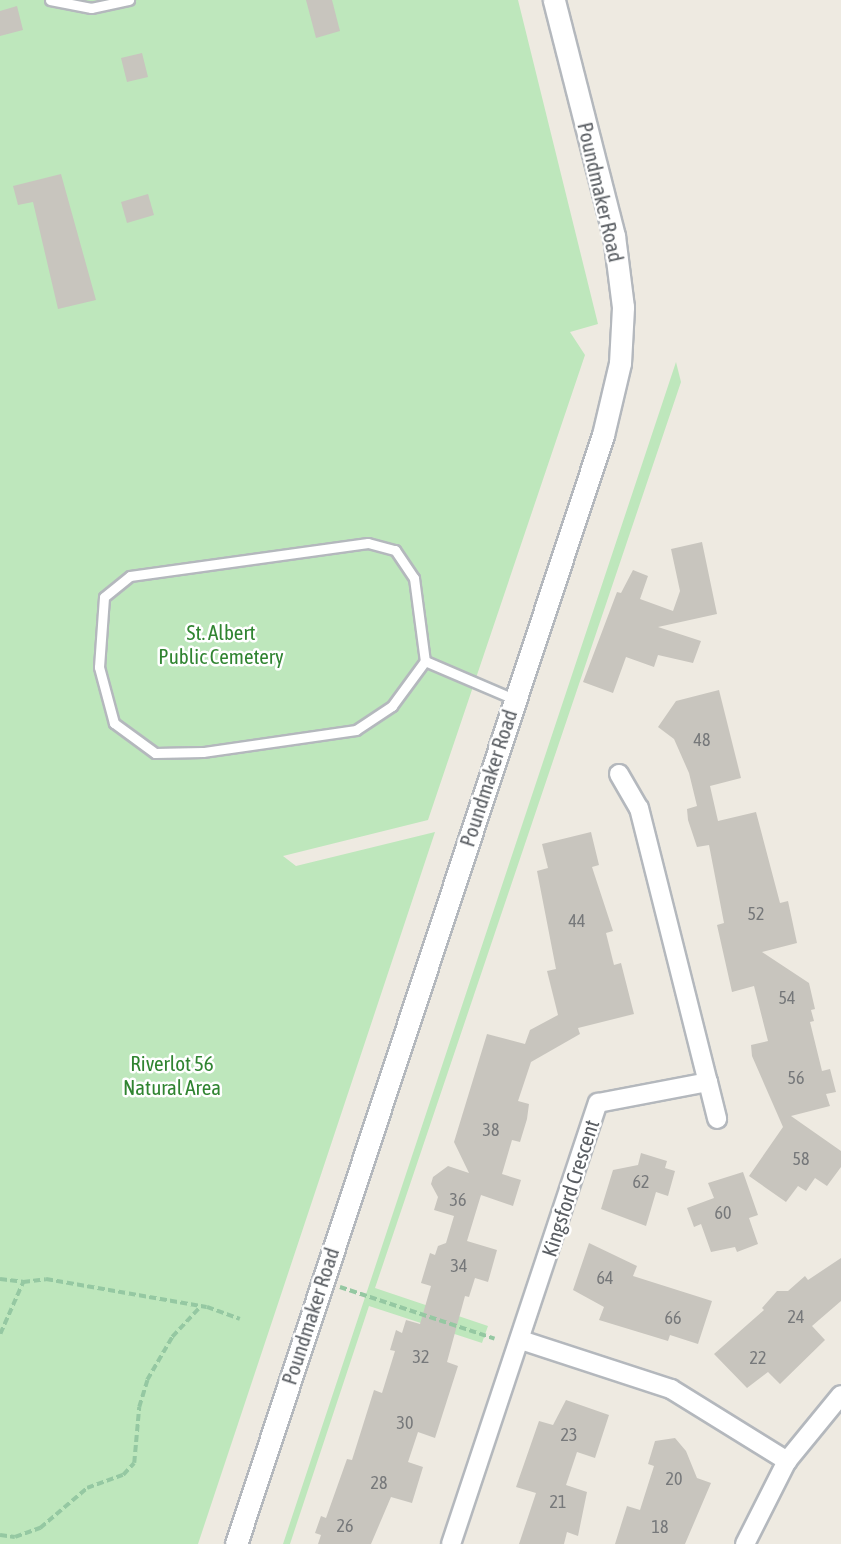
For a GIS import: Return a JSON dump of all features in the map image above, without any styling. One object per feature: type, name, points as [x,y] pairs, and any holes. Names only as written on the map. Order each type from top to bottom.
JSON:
[{"type":"street","name":"Poundmaker Road","points":[[236,1544],[603,435],[620,363],[623,307],[614,236],[554,0]]},
{"type":"street","points":[[619,774],[639,808],[717,1119]]},
{"type":"street","name":"Kingsford Crescent","points":[[451,1544],[598,1103],[708,1082]]},
{"type":"street","points":[[520,1340],[671,1389],[787,1461]]},
{"type":"street","points":[[745,1544],[787,1461],[841,1395]]},
{"type":"lane","points":[[50,0],[91,8],[129,0]]},
{"type":"lane","points":[[369,543],[395,550],[414,578],[425,662],[392,706],[356,730],[203,752],[155,753],[114,723],[99,667],[104,597],[130,576],[369,543]]},
{"type":"lane","points":[[425,662],[514,699]]},
{"type":"path","points":[[0,1279],[88,1283],[201,1306],[240,1319]]},
{"type":"path","points":[[322,1280],[495,1339]]},
{"type":"path","points":[[0,1334],[23,1282]]},
{"type":"path","points":[[0,1535],[15,1537],[40,1528],[87,1488],[123,1475],[134,1463],[139,1407],[147,1380],[172,1337],[201,1306]]},
{"type":"green space","points":[[0,0],[518,0],[598,324],[570,332],[585,355],[428,820],[283,856],[296,866],[435,832],[198,1544],[0,1544]]},
{"type":"green space","points":[[676,362],[681,382],[375,1288],[488,1326],[482,1343],[369,1306],[290,1544],[283,1544]]},
{"type":"building","points":[[306,0],[332,0],[340,31],[316,38]]},
{"type":"building","points":[[17,6],[23,30],[0,36],[0,11]]},
{"type":"building","points":[[142,53],[148,77],[127,82],[121,58]]},
{"type":"building","points":[[61,174],[96,300],[58,309],[33,202],[18,205],[13,186]]},
{"type":"building","points":[[148,194],[154,215],[127,223],[121,202]]},
{"type":"building","points":[[702,542],[717,614],[658,627],[701,641],[693,663],[658,655],[654,667],[626,657],[613,693],[583,682],[617,592],[621,593],[633,570],[648,576],[640,599],[673,611],[680,591],[671,549]]},
{"type":"building","points":[[719,690],[741,778],[710,786],[718,821],[756,812],[780,903],[788,901],[797,943],[762,952],[809,983],[815,1009],[811,1010],[814,1021],[810,1022],[822,1071],[830,1069],[836,1092],[826,1094],[830,1106],[791,1116],[841,1151],[841,1167],[827,1186],[815,1178],[806,1191],[798,1186],[786,1202],[749,1176],[783,1127],[752,1056],[751,1045],[768,1041],[754,986],[732,992],[717,925],[724,923],[709,845],[697,847],[688,820],[687,809],[697,806],[689,773],[674,739],[658,727],[676,701]]},
{"type":"building","points":[[591,832],[599,865],[592,867],[613,931],[606,933],[614,965],[621,963],[634,1014],[578,1028],[580,1034],[531,1062],[518,1101],[529,1104],[527,1119],[520,1142],[512,1140],[502,1174],[521,1180],[513,1206],[481,1195],[467,1241],[497,1250],[488,1282],[475,1278],[469,1297],[465,1296],[447,1362],[458,1366],[435,1438],[418,1432],[408,1462],[423,1467],[412,1503],[391,1497],[371,1544],[318,1544],[321,1535],[315,1533],[321,1516],[326,1518],[347,1459],[352,1460],[374,1390],[382,1393],[395,1351],[390,1350],[396,1330],[402,1333],[406,1320],[420,1324],[431,1286],[421,1283],[430,1253],[435,1255],[438,1246],[446,1243],[454,1216],[434,1210],[438,1197],[431,1184],[433,1177],[448,1166],[469,1173],[454,1142],[487,1034],[525,1044],[530,1030],[558,1015],[547,971],[556,969],[537,871],[548,868],[542,844]]},
{"type":"building","points":[[641,1153],[667,1161],[665,1168],[675,1171],[668,1196],[656,1192],[646,1226],[601,1209],[613,1170],[638,1165]]},
{"type":"building","points":[[743,1172],[758,1215],[749,1218],[758,1244],[737,1252],[735,1247],[711,1252],[701,1224],[694,1227],[687,1208],[714,1198],[708,1183]]},
{"type":"building","points":[[589,1243],[637,1266],[633,1276],[712,1301],[698,1344],[670,1335],[668,1341],[599,1320],[604,1307],[573,1290]]},
{"type":"building","points":[[841,1258],[841,1301],[812,1326],[825,1340],[780,1384],[768,1372],[747,1388],[714,1354],[764,1310],[762,1308],[777,1291],[788,1291],[805,1276],[808,1280]]},
{"type":"building","points":[[566,1400],[609,1415],[595,1458],[577,1452],[566,1485],[587,1492],[578,1536],[567,1532],[564,1544],[519,1544],[536,1493],[516,1487],[539,1421],[553,1425]]},
{"type":"building","points":[[675,1438],[686,1451],[697,1478],[711,1483],[685,1544],[615,1544],[627,1506],[640,1510],[654,1466],[648,1464],[655,1441]]},
{"type":"park label","name":"St. Albert Public Cemetery","points":[[221,644]]},
{"type":"park label","name":"Riverlot 56 Natural Area","points":[[172,1075]]}]
